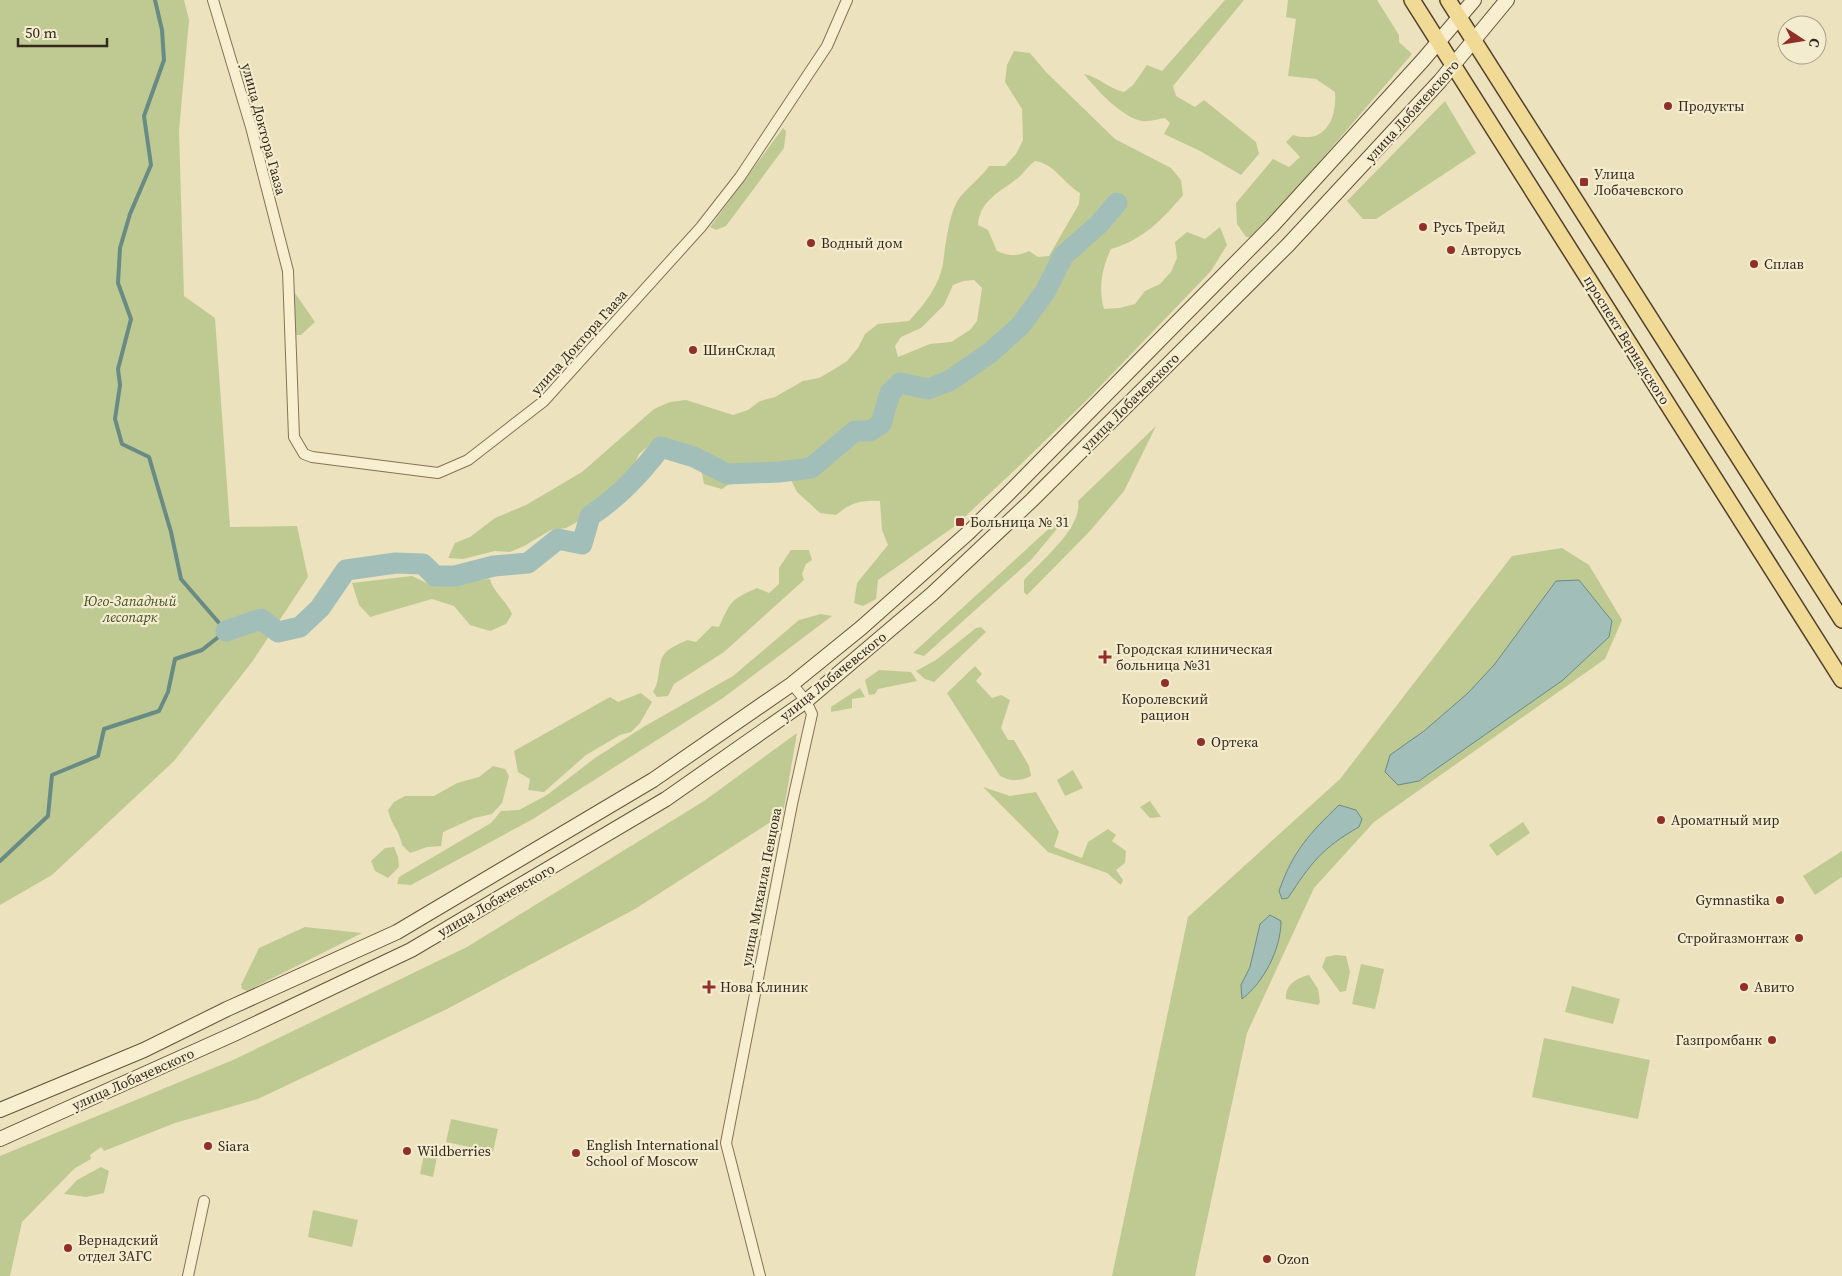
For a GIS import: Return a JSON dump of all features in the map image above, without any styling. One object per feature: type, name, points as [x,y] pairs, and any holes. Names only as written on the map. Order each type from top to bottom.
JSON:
[{"type":"main road","name":"проспект Вернадского","points":[[1412,0],[1842,680]]},
{"type":"main road","points":[[1448,0],[1842,620]]},
{"type":"main road","name":"улица Лобачевского","points":[[0,1110],[144,1050],[227,1009],[397,932],[653,780],[792,684],[861,628],[968,533],[1008,494],[1272,226],[1474,0]]},
{"type":"main road","name":"улица Лобачевского","points":[[0,1139],[236,1033],[411,950],[666,799],[806,701],[932,594],[1032,500],[1288,246],[1453,65],[1507,0]]},
{"type":"street","name":"улица Доктора Гааза","points":[[213,0],[251,127],[288,271],[294,437],[304,454],[312,457],[438,472],[468,460],[544,402],[701,227],[740,177],[827,46],[847,0]]},
{"type":"street","points":[[792,684],[806,701]]},
{"type":"street","name":"улица Михаила Певцова","points":[[760,1276],[726,1143],[792,804],[812,714],[806,701]]},
{"type":"street","points":[[188,1276],[204,1201]]},
{"type":"green space","name":"Юго-Западный лесопарк","points":[[0,0],[184,0],[189,20],[179,131],[184,296],[215,318],[230,527],[297,526],[308,577],[252,662],[174,761],[52,875],[0,905]]},
{"type":"green space","points":[[1225,0],[1244,0],[1173,86],[1176,96],[1195,107],[1204,100],[1256,142],[1259,154],[1241,175],[1200,151],[1164,134],[1170,123],[1165,118],[1142,121],[1126,114],[1102,94],[1084,74],[1124,92],[1133,85],[1147,65],[1162,71]]},
{"type":"green space","points":[[1288,0],[1377,0],[1399,35],[1399,42],[1412,54],[1255,237],[1246,237],[1237,224],[1236,203],[1273,159],[1289,167],[1300,157],[1286,142],[1293,135],[1304,137],[1321,133],[1327,127],[1334,112],[1335,92],[1316,79],[1288,76],[1296,19],[1286,17]]},
{"type":"green space","points":[[1014,51],[1030,53],[1046,72],[1115,139],[1171,168],[1181,180],[1183,195],[1152,228],[1133,240],[1111,249],[1105,263],[1101,286],[1104,309],[1135,304],[1145,291],[1160,284],[1171,272],[1177,258],[1175,242],[1187,232],[1205,239],[1220,227],[1227,245],[1211,271],[1088,399],[1020,465],[955,526],[878,580],[876,599],[863,606],[854,603],[857,583],[888,545],[882,530],[880,501],[856,503],[836,515],[820,513],[797,492],[789,476],[777,466],[745,467],[734,481],[722,489],[704,484],[697,448],[651,444],[639,454],[633,468],[579,521],[566,528],[551,530],[510,552],[495,551],[463,559],[448,558],[455,543],[470,537],[495,518],[526,505],[582,472],[654,409],[670,402],[686,400],[733,415],[748,410],[760,401],[775,397],[803,381],[819,378],[847,361],[858,348],[865,334],[878,324],[909,321],[925,302],[938,280],[943,264],[950,222],[958,200],[989,166],[1005,166],[1016,154],[1023,140],[1022,109],[1005,82],[1007,65]],"holes":[[[1035,161],[1054,170],[1080,193],[1079,204],[1049,256],[1038,257],[1029,251],[1013,255],[1005,254],[997,251],[988,230],[978,225],[980,216],[992,197],[1018,178]],[[974,280],[982,288],[977,321],[970,330],[951,342],[930,344],[898,357],[895,346],[901,337],[921,328],[944,305],[953,285],[963,281]]]},
{"type":"green space","points":[[1445,101],[1476,153],[1376,219],[1363,219],[1347,201]]},
{"type":"green space","points":[[783,128],[786,131],[784,148],[726,226],[716,230],[710,227]]},
{"type":"green space","points":[[295,293],[315,322],[301,335],[295,335]]},
{"type":"green space","points":[[1156,426],[1124,491],[1090,531],[1027,595],[1024,592],[1024,580],[1050,554],[1068,532],[1078,511],[1078,501]]},
{"type":"green space","points":[[1065,514],[1066,518],[1031,560],[924,656],[913,653]]},
{"type":"green space","points":[[1562,548],[1589,565],[1622,620],[1605,659],[1374,822],[1314,888],[1247,1033],[1195,1276],[1112,1276],[1188,917],[1340,779],[1512,556]]},
{"type":"green space","points":[[791,550],[809,550],[812,560],[806,564],[802,574],[804,580],[724,652],[674,684],[668,696],[657,697],[653,692],[656,687],[661,661],[666,652],[687,640],[696,642],[712,626],[719,627],[729,606],[741,596],[757,588],[769,593],[779,584],[779,568]]},
{"type":"green space","points":[[412,576],[431,585],[490,579],[512,614],[506,624],[490,631],[470,625],[454,606],[432,599],[370,617],[359,605],[352,583]]},
{"type":"green space","points":[[821,614],[832,616],[723,698],[533,819],[411,885],[397,884],[399,877],[491,823],[501,811],[519,810],[547,795],[595,758],[645,726],[733,676],[799,620]]},
{"type":"green space","points":[[981,627],[986,632],[934,682],[925,679],[916,671],[936,660],[976,628]]},
{"type":"green space","points":[[975,666],[982,674],[976,681],[992,698],[1001,695],[1010,700],[1001,728],[1008,740],[1014,740],[1029,766],[1031,776],[1016,780],[1000,776],[947,693]]},
{"type":"green space","points":[[879,670],[911,672],[917,681],[878,689],[875,694],[869,695],[865,680]]},
{"type":"green space","points":[[860,688],[865,697],[852,699],[852,708],[831,712],[831,707]]},
{"type":"green space","points":[[641,693],[652,702],[640,723],[631,732],[620,735],[586,755],[544,792],[528,790],[530,779],[518,772],[514,751],[610,697],[618,702]]},
{"type":"green space","points":[[797,733],[783,814],[635,909],[447,1009],[258,1099],[175,1123],[104,1151],[101,1147],[90,1155],[91,1159],[75,1168],[22,1222],[10,1276],[0,1276],[0,1156],[233,1060],[467,947],[704,801]]},
{"type":"green space","points":[[493,766],[505,769],[509,776],[502,803],[492,814],[474,818],[443,832],[441,846],[427,847],[410,853],[402,845],[388,810],[394,802],[405,796],[434,796],[457,783],[479,777]]},
{"type":"green space","points":[[1073,770],[1083,788],[1065,796],[1057,780]]},
{"type":"green space","points":[[983,787],[1010,796],[1036,792],[1059,832],[1054,847],[1082,858],[1088,842],[1108,829],[1116,835],[1112,841],[1126,851],[1125,863],[1116,870],[1123,880],[1121,885],[1107,873],[1048,852]]},
{"type":"green space","points":[[1150,801],[1161,817],[1150,818],[1140,807]]},
{"type":"green space","points":[[1523,822],[1530,833],[1497,856],[1489,845]]},
{"type":"green space","points":[[394,847],[399,867],[388,878],[375,871],[371,861],[385,848]]},
{"type":"green space","points":[[1842,851],[1842,877],[1815,895],[1803,876]]},
{"type":"green space","points":[[305,927],[362,933],[247,991],[242,989],[241,985],[259,948]]},
{"type":"green space","points":[[1346,956],[1350,972],[1346,991],[1340,992],[1322,967],[1326,957]]},
{"type":"green space","points":[[1361,964],[1384,969],[1375,1009],[1352,1004]]},
{"type":"green space","points":[[1309,975],[1318,989],[1320,1002],[1318,1005],[1286,999],[1289,986],[1300,978]]},
{"type":"green space","points":[[1572,986],[1620,999],[1613,1024],[1565,1012]]},
{"type":"green space","points":[[1544,1038],[1650,1060],[1638,1119],[1532,1097]]},
{"type":"green space","points":[[451,1119],[498,1129],[493,1152],[446,1142]]},
{"type":"green space","points":[[425,1150],[438,1152],[433,1177],[420,1174]]},
{"type":"green space","points":[[101,1167],[109,1171],[104,1193],[86,1197],[64,1194],[77,1180]]},
{"type":"green space","points":[[313,1210],[358,1220],[352,1247],[308,1237]]},
{"type":"water","points":[[1579,580],[1612,621],[1609,637],[1563,680],[1419,781],[1398,785],[1385,772],[1390,755],[1424,731],[1468,693],[1494,665],[1556,581]]},
{"type":"water","points":[[1339,805],[1356,810],[1362,819],[1359,827],[1326,849],[1288,898],[1282,899],[1279,891],[1296,854],[1311,834]]},
{"type":"water","points":[[1270,915],[1281,921],[1278,943],[1264,974],[1242,999],[1241,985],[1250,967],[1260,924]]},
{"type":"waterway","points":[[0,861],[48,816],[52,775],[98,756],[104,729],[159,711],[168,692],[175,659],[202,650],[226,631],[181,579],[171,532],[149,457],[122,444],[115,419],[120,385],[118,369],[131,319],[118,283],[120,248],[130,214],[151,165],[144,116],[164,60],[162,30],[155,0]]},
{"type":"waterway","points":[[226,631],[261,619],[278,632],[300,627],[320,608],[346,570],[396,563],[423,564],[435,576],[455,576],[494,566],[528,563],[558,539],[582,544],[590,516],[628,484],[661,447],[694,457],[727,474],[779,472],[811,468],[855,431],[870,431],[881,424],[890,393],[900,383],[928,389],[949,381],[990,353],[1021,325],[1045,292],[1063,256],[1099,224],[1117,203]]},
{"type":"place","name":"Продукты","points":[[1668,106]]},
{"type":"place","name":"Улица Лобачевского","points":[[1584,182]]},
{"type":"place","name":"Русь Трейд","points":[[1423,227]]},
{"type":"place","name":"Водный дом","points":[[811,243]]},
{"type":"place","name":"Авторусь","points":[[1451,250]]},
{"type":"place","name":"Сплав","points":[[1754,264]]},
{"type":"place","name":"ШинСклад","points":[[693,350]]},
{"type":"place","name":"Больница № 31","points":[[960,522]]},
{"type":"place","name":"Городская клиническая больница №31","points":[[1105,657]]},
{"type":"place","name":"Королевский рацион","points":[[1165,683]]},
{"type":"place","name":"Ортека","points":[[1201,742]]},
{"type":"place","name":"Ароматный мир","points":[[1661,820]]},
{"type":"place","name":"Gymnastika","points":[[1780,900]]},
{"type":"place","name":"Стройгазмонтаж","points":[[1799,938]]},
{"type":"place","name":"Нова Клиник","points":[[709,987]]},
{"type":"place","name":"Авито","points":[[1744,987]]},
{"type":"place","name":"Газпромбанк","points":[[1772,1040]]},
{"type":"place","name":"Siara","points":[[208,1146]]},
{"type":"place","name":"Wildberries","points":[[407,1151]]},
{"type":"place","name":"English International School of Moscow","points":[[576,1153]]},
{"type":"place","name":"Вернадский отдел ЗАГС","points":[[68,1248]]},
{"type":"place","name":"Ozon","points":[[1267,1259]]}]
